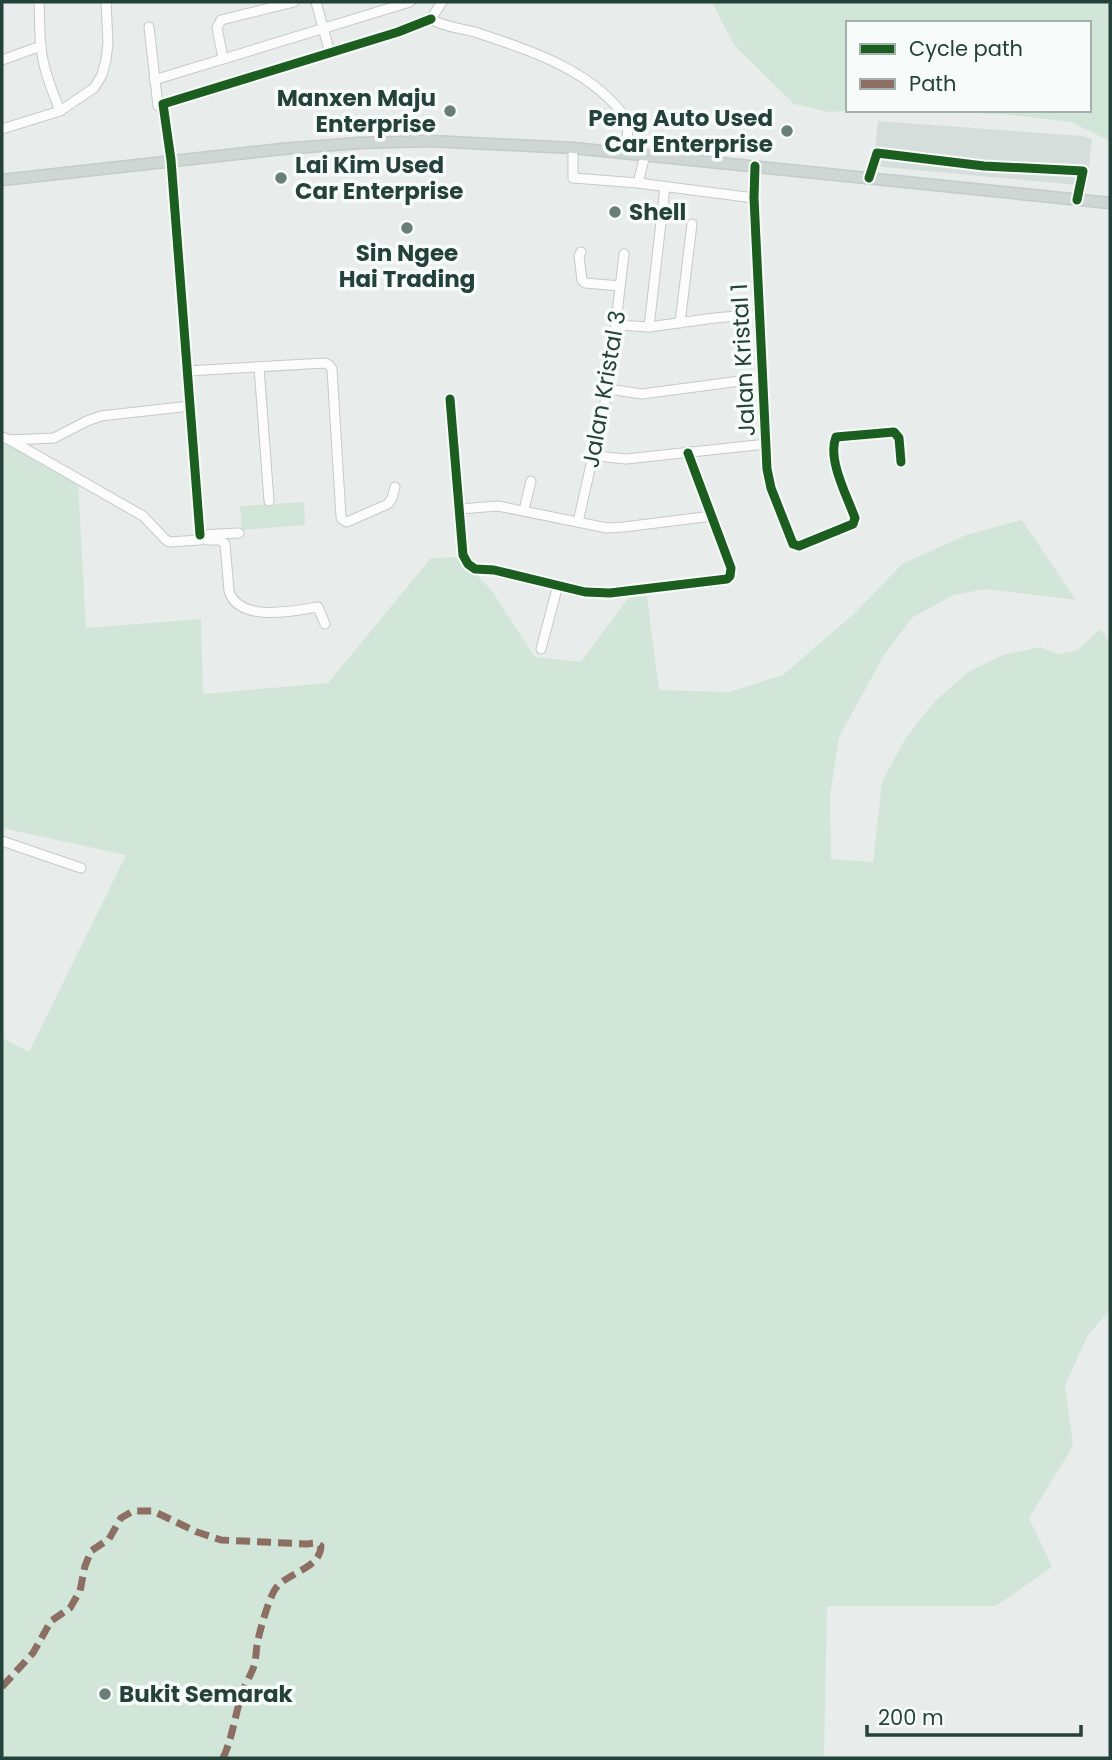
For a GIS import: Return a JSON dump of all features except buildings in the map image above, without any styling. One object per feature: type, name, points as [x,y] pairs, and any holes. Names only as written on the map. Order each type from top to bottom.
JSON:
[{"type":"main road","points":[[2,180],[270,150],[432,141],[573,148],[1110,203]]},
{"type":"street","points":[[39,2],[41,46],[49,82],[60,111]]},
{"type":"street","points":[[2,129],[60,111],[94,88],[102,75],[106,60],[106,2]]},
{"type":"street","points":[[223,58],[217,28],[221,20],[261,6],[294,2]]},
{"type":"street","points":[[316,2],[330,53]]},
{"type":"street","points":[[154,79],[410,2]]},
{"type":"street","points":[[200,537],[171,160],[163,104],[418,25],[431,19],[442,2]]},
{"type":"street","points":[[431,19],[527,51],[583,76],[627,120],[626,153]]},
{"type":"street","points":[[149,27],[158,106]]},
{"type":"street","points":[[2,60],[41,46]]},
{"type":"street","points":[[573,148],[573,178],[638,183],[754,198]]},
{"type":"street","points":[[869,178],[877,153],[984,166],[1083,171],[1077,200]]},
{"type":"street","points":[[638,183],[645,155]]},
{"type":"street","name":"Jalan Kristal 1","points":[[755,166],[754,198],[767,469],[771,488],[793,544],[796,546],[827,535],[855,521],[835,462],[836,437],[894,432],[899,438],[901,462]]},
{"type":"street","points":[[649,327],[666,187]]},
{"type":"street","points":[[680,323],[692,224]]},
{"type":"street","points":[[581,252],[579,256],[582,281],[620,286]]},
{"type":"street","name":"Jalan Kristal 3","points":[[578,522],[608,389],[624,254]]},
{"type":"street","points":[[617,325],[649,327],[760,314]]},
{"type":"street","points":[[187,371],[325,363],[329,365],[332,369],[341,517],[347,522],[384,507],[392,498],[395,487]]},
{"type":"street","points":[[259,367],[269,501]]},
{"type":"street","points":[[608,389],[642,394],[763,378]]},
{"type":"street","points":[[450,399],[463,555],[475,569],[494,570],[585,592],[610,593],[724,580],[730,576],[731,568],[688,453]]},
{"type":"street","points":[[6,438],[54,438],[101,416],[190,405]]},
{"type":"street","points":[[6,438],[143,516],[169,542],[239,533]]},
{"type":"street","points":[[594,454],[626,459],[766,444]]},
{"type":"street","points":[[524,510],[531,481]]},
{"type":"street","points":[[460,509],[498,506],[607,528],[712,516]]},
{"type":"street","points":[[200,537],[220,540],[225,544],[229,591],[231,598],[240,607],[257,612],[276,613],[318,607],[326,624]]},
{"type":"street","points":[[541,649],[558,585]]},
{"type":"street","points":[[2,841],[81,869]]},
{"type":"shaded area","points":[[878,121],[1082,136],[1092,139],[1087,186],[873,166]]},
{"type":"green space","points":[[712,2],[1110,2],[1110,141],[1071,122],[965,112],[1091,112],[1091,21],[846,21],[846,111],[829,112],[794,104],[734,45]]},
{"type":"green space","points":[[2,442],[78,483],[86,628],[201,619],[203,694],[328,683],[431,558],[460,557],[492,591],[535,657],[581,662],[628,598],[647,596],[659,690],[729,692],[783,675],[857,611],[902,564],[966,535],[1022,520],[1076,600],[985,589],[954,595],[913,617],[884,655],[839,737],[830,797],[831,859],[873,862],[882,782],[905,739],[934,702],[968,672],[1003,655],[1040,647],[1058,654],[1077,651],[1100,629],[1110,643],[1110,1310],[1088,1335],[1065,1385],[1073,1446],[1029,1518],[1052,1567],[996,1606],[827,1606],[824,1758],[2,1758],[2,1038],[29,1052],[126,855],[2,828]]},
{"type":"green space","points":[[304,502],[305,525],[242,530],[240,506]]},
{"type":"marked path","points":[[2,1687],[33,1653],[51,1621],[70,1608],[80,1591],[91,1551],[109,1539],[121,1518],[133,1511],[153,1511],[221,1540],[316,1543],[321,1546],[315,1560],[281,1583],[270,1599],[254,1666],[243,1691],[223,1758]]},
{"type":"cycle path","points":[[200,535],[171,160],[163,104],[398,32],[431,19]]},
{"type":"cycle path","points":[[869,178],[877,153],[984,166],[1083,171],[1077,200]]},
{"type":"cycle path","points":[[755,166],[754,198],[767,469],[771,488],[793,544],[799,546],[853,524],[855,518],[834,456],[836,437],[894,432],[899,438],[901,462]]},
{"type":"cycle path","points":[[450,399],[463,555],[475,569],[494,570],[585,592],[610,593],[727,579],[731,568],[688,453]]},
{"type":"place","name":"Manxen Maju Enterprise","points":[[450,111]]},
{"type":"place","name":"Peng Auto Used Car Enterprise","points":[[787,131]]},
{"type":"place","name":"Lai Kim Used Car Enterprise","points":[[281,178]]},
{"type":"place","name":"Shell","points":[[615,212]]},
{"type":"place","name":"Sin Ngee Hai Trading","points":[[407,228]]},
{"type":"place","name":"Bukit Semarak","points":[[105,1694]]}]
